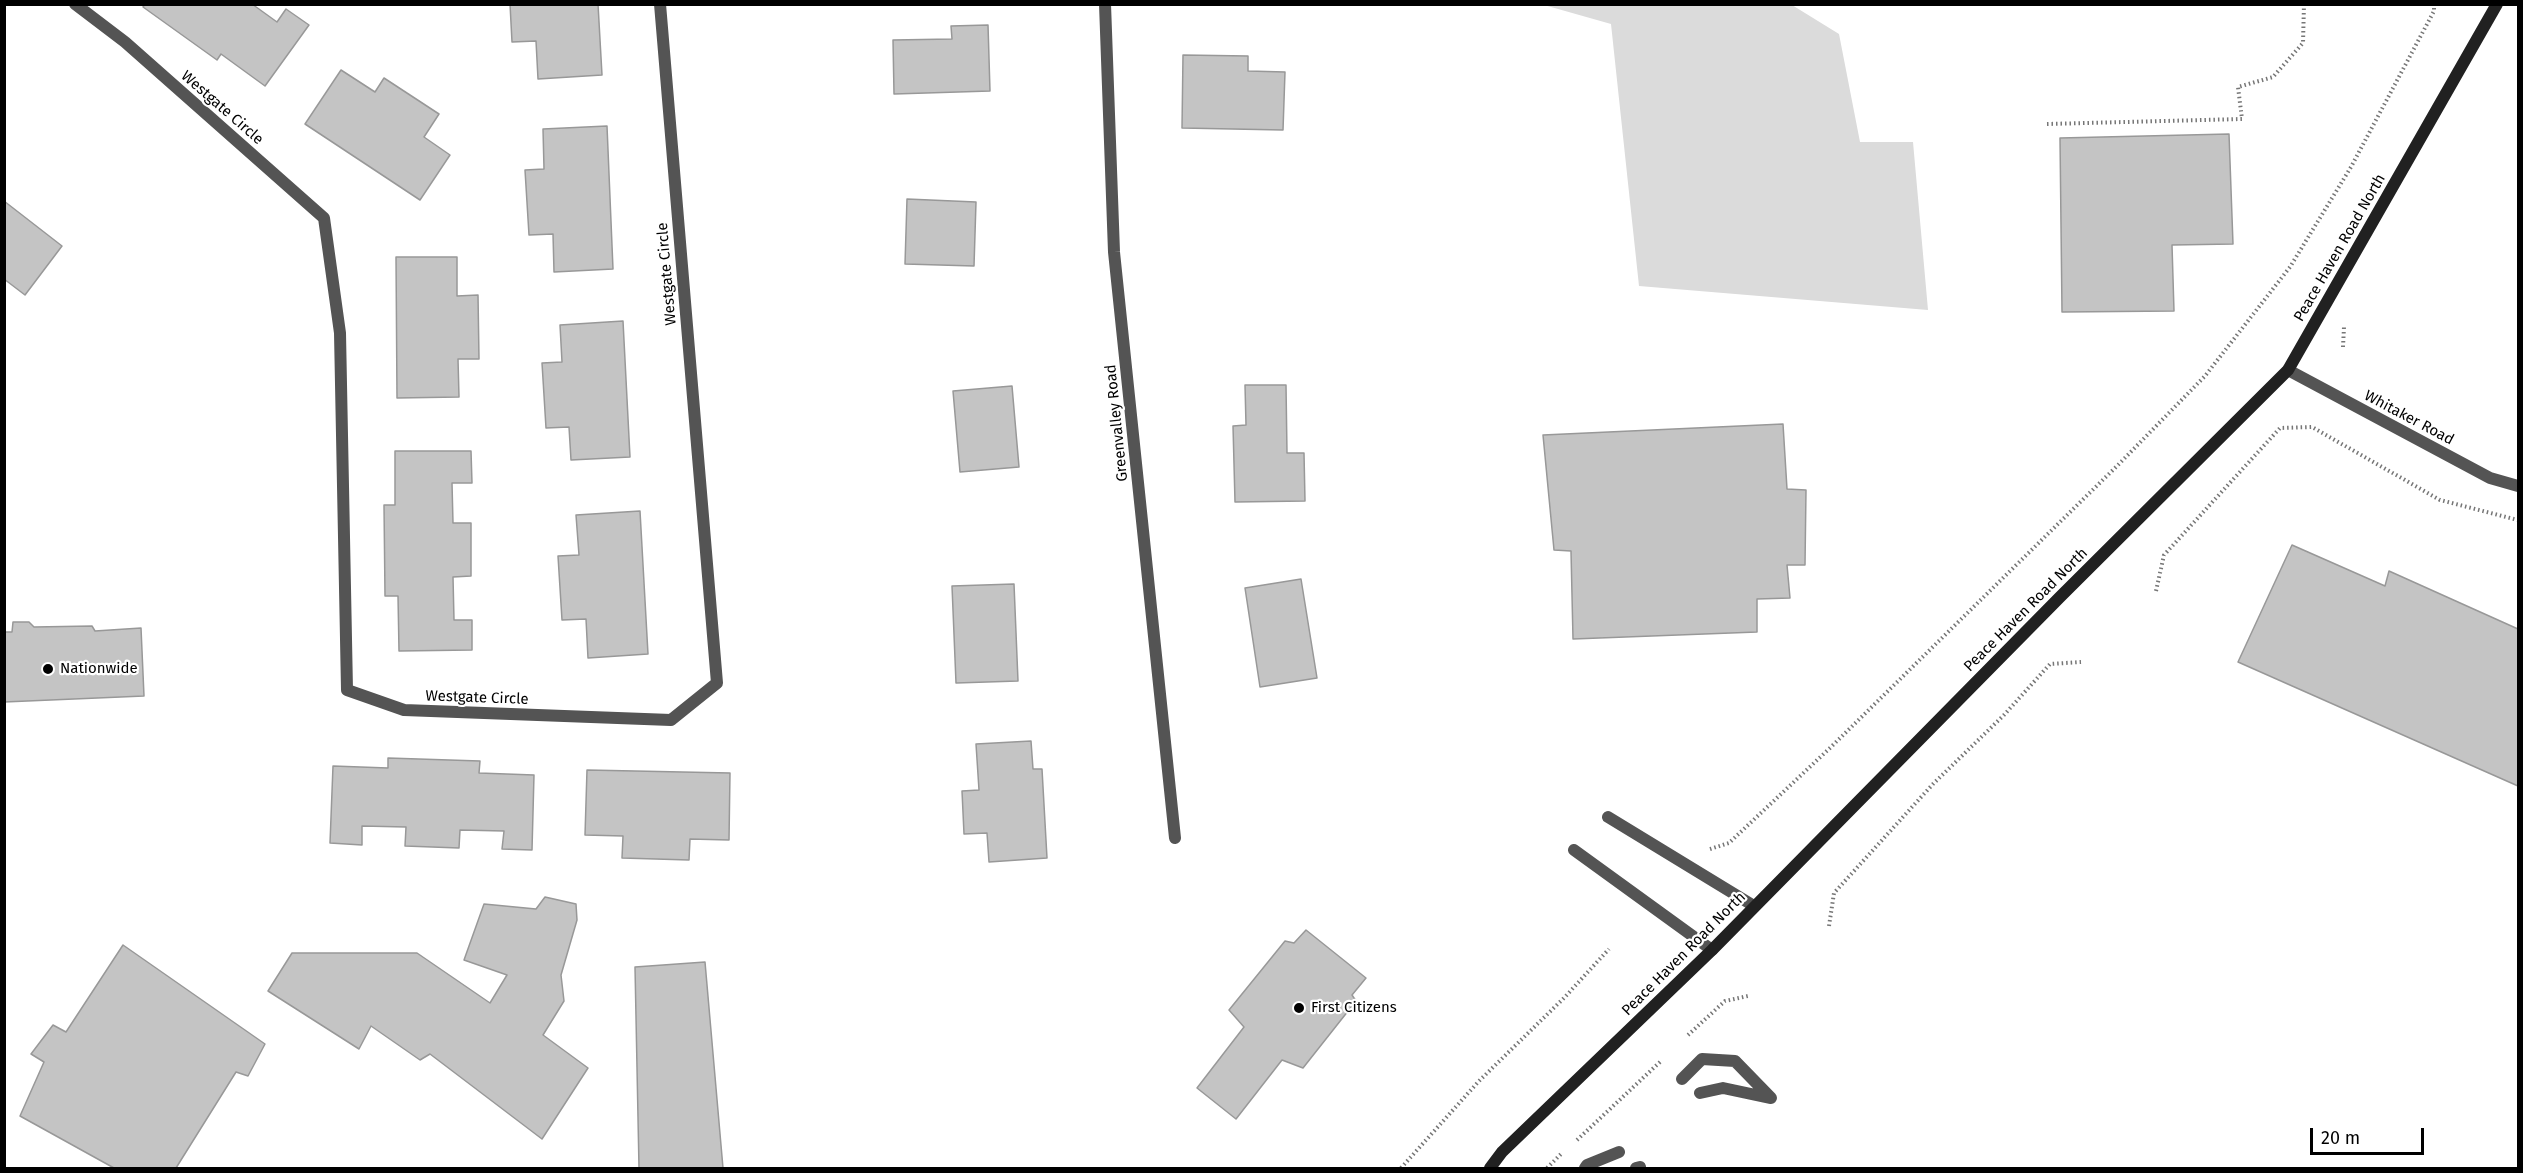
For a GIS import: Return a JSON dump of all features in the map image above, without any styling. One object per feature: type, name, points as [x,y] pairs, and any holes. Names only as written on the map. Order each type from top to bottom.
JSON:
[{"type":"main road","name":"Peace Haven Road North","points":[[1490,1168],[1502,1152],[1712,950],[2288,370],[2497,4]]},
{"type":"street","name":"Westgate Circle","points":[[75,4],[125,42],[324,218],[340,333],[346,690],[404,710],[671,720],[717,683],[660,4]]},
{"type":"street","name":"Greenvalley Road","points":[[1105,4],[1114,252],[1175,838]]},
{"type":"street","name":"Whitaker Road","points":[[2288,370],[2490,478],[2518,486]]},
{"type":"street","points":[[1608,818],[1754,906]]},
{"type":"street","points":[[1574,850],[1712,950]]},
{"type":"street","points":[[1682,1079],[1702,1059],[1735,1061],[1771,1098],[1723,1088],[1700,1094]]},
{"type":"street","points":[[1585,1168],[1587,1165],[1619,1152]]},
{"type":"path","points":[[2047,124],[2242,119],[2238,87],[2273,77],[2303,43],[2304,4]]},
{"type":"path","points":[[1706,850],[1729,843],[1823,755],[2118,465],[2205,376],[2290,267],[2351,167],[2434,11],[2434,4]]},
{"type":"path","points":[[2156,591],[2164,555],[2280,428],[2312,428],[2440,500],[2518,520]]},
{"type":"path","points":[[1828,926],[1834,893],[1933,784],[2004,715],[2050,664],[2080,662]]},
{"type":"path","points":[[1401,1168],[1479,1082],[1564,998],[1609,949]]},
{"type":"path","points":[[1683,1040],[1725,1001],[1748,996]]},
{"type":"path","points":[[1574,1142],[1666,1056]]},
{"type":"path","points":[[1547,1168],[1566,1150]]},
{"type":"shaded area","points":[[1544,5],[1792,5],[1839,34],[1860,142],[1913,142],[1928,310],[1639,286],[1611,24]]},
{"type":"building","points":[[145,4],[252,4],[277,22],[286,9],[309,25],[265,86],[221,54],[217,60],[143,7]]},
{"type":"building","points":[[510,4],[598,4],[602,75],[538,79],[536,41],[512,42]]},
{"type":"building","points":[[988,25],[990,91],[894,94],[893,40],[952,39],[951,26]]},
{"type":"building","points":[[1183,55],[1248,56],[1248,71],[1285,72],[1283,130],[1182,128]]},
{"type":"building","points":[[341,70],[375,92],[384,78],[439,114],[424,137],[450,155],[420,200],[305,124]]},
{"type":"building","points":[[607,126],[613,269],[554,272],[553,234],[529,235],[525,170],[544,169],[543,129]]},
{"type":"building","points":[[2229,134],[2233,244],[2172,245],[2174,311],[2062,312],[2060,138]]},
{"type":"building","points":[[907,199],[976,202],[974,266],[905,264]]},
{"type":"building","points":[[4,201],[62,246],[25,295],[4,279]]},
{"type":"building","points":[[396,257],[457,257],[457,296],[478,295],[479,359],[458,359],[459,397],[397,398]]},
{"type":"building","points":[[623,321],[630,457],[571,460],[569,427],[546,428],[542,363],[562,362],[560,325]]},
{"type":"building","points":[[1245,385],[1286,385],[1287,453],[1304,453],[1305,501],[1235,502],[1233,426],[1246,425]]},
{"type":"building","points":[[1012,386],[1019,467],[960,472],[953,391]]},
{"type":"building","points":[[1783,424],[1787,489],[1806,490],[1805,565],[1787,565],[1790,598],[1757,599],[1757,632],[1573,639],[1571,551],[1554,550],[1543,435]]},
{"type":"building","points":[[395,451],[471,451],[472,483],[452,483],[453,523],[471,523],[471,576],[453,577],[454,620],[472,620],[472,650],[399,651],[398,596],[385,596],[384,505],[395,505]]},
{"type":"building","points":[[640,511],[648,654],[588,658],[586,619],[562,620],[558,556],[579,555],[576,515]]},
{"type":"building","points":[[2292,545],[2385,586],[2389,571],[2518,629],[2518,786],[2238,662]]},
{"type":"building","points":[[1301,579],[1317,678],[1260,687],[1245,588]]},
{"type":"building","points":[[1014,584],[1018,681],[956,683],[952,586]]},
{"type":"building","points":[[13,622],[29,622],[34,627],[92,626],[95,631],[141,628],[144,696],[4,702],[4,632],[12,632]]},
{"type":"building","points":[[1031,741],[1033,769],[1042,769],[1047,858],[989,862],[987,833],[964,834],[962,791],[979,790],[976,744]]},
{"type":"building","points":[[388,758],[480,761],[479,773],[534,775],[532,850],[502,849],[504,831],[460,830],[459,848],[405,846],[406,827],[362,826],[362,845],[330,843],[333,766],[388,768]]},
{"type":"building","points":[[587,770],[730,773],[729,840],[690,839],[689,860],[622,858],[623,836],[585,835]]},
{"type":"building","points":[[545,897],[576,904],[577,920],[561,975],[564,1001],[543,1035],[588,1068],[542,1139],[430,1054],[420,1060],[371,1026],[359,1049],[268,991],[292,953],[417,953],[490,1003],[507,975],[464,960],[484,904],[536,909]]},
{"type":"building","points":[[1306,930],[1366,978],[1352,995],[1356,1001],[1303,1068],[1282,1060],[1236,1119],[1197,1088],[1244,1027],[1229,1010],[1285,941],[1294,943]]},
{"type":"building","points":[[123,945],[265,1044],[248,1076],[236,1072],[176,1168],[114,1168],[20,1116],[44,1062],[31,1054],[53,1025],[66,1032]]},
{"type":"building","points":[[705,962],[723,1168],[639,1168],[635,967]]},
{"type":"place","name":"Nationwide","points":[[48,669]]},
{"type":"place","name":"First Citizens","points":[[1299,1008]]}]
